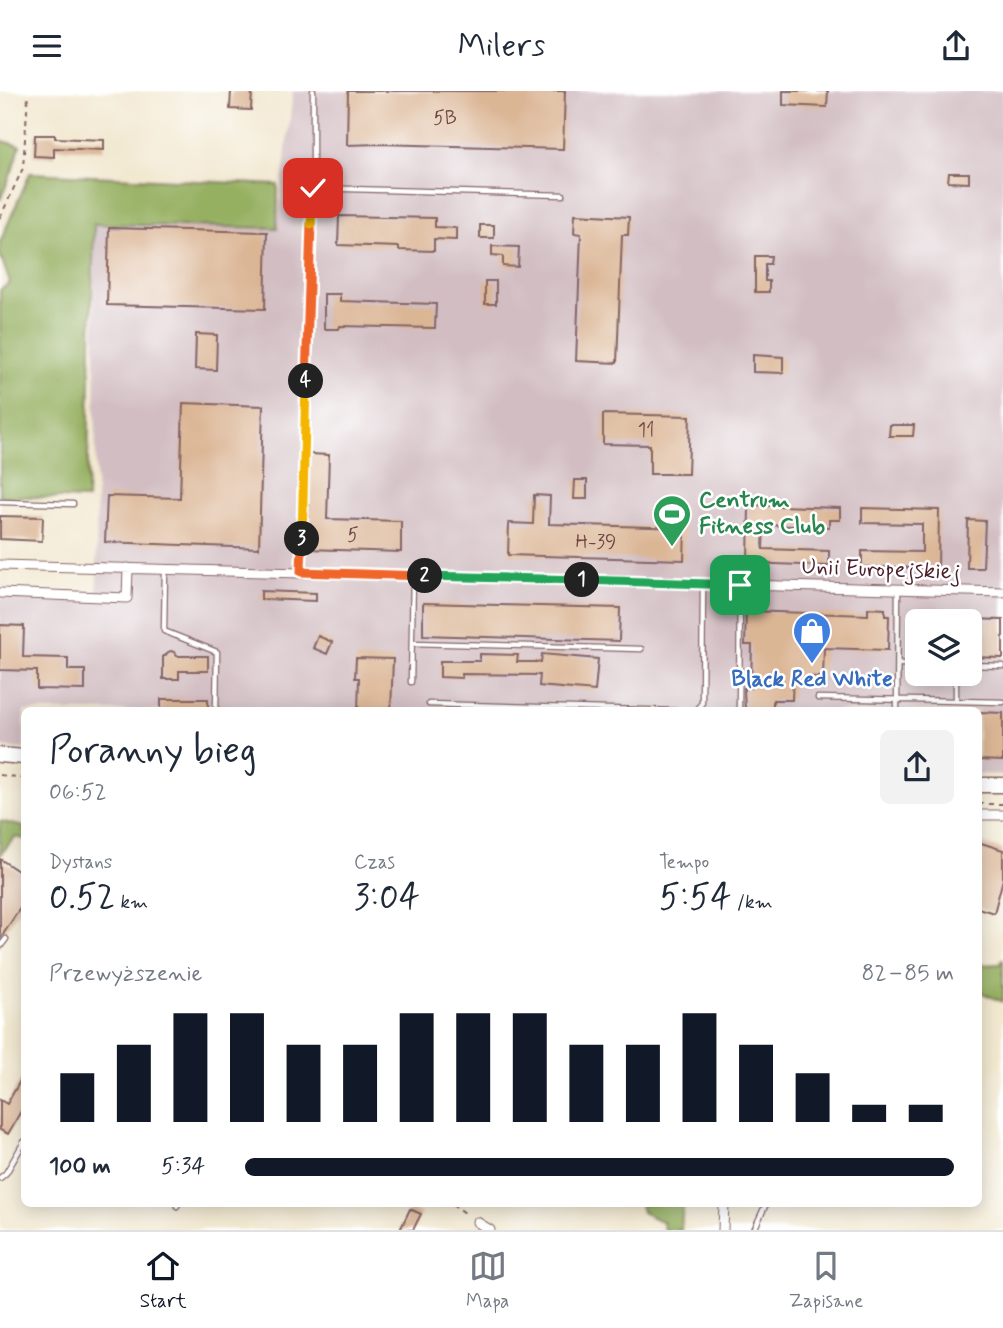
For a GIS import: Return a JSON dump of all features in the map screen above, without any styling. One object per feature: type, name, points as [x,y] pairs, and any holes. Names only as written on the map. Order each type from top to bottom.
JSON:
[{"type":"main road","points":[[0,755],[21,758]]},
{"type":"main road","points":[[0,761],[21,758]]},
{"type":"main road","points":[[982,785],[1003,785]]},
{"type":"street","name":"Unii Europejskiej","points":[[0,565],[1003,592]]},
{"type":"street","points":[[0,593],[127,598],[128,568]]},
{"type":"street","points":[[982,815],[1003,815]]},
{"type":"street","points":[[723,1230],[724,1207]]},
{"type":"street","points":[[477,1222],[490,1230]]},
{"type":"lane","points":[[301,572],[313,188],[313,91]]},
{"type":"lane","points":[[313,188],[563,195]]},
{"type":"lane","points":[[0,502],[73,504]]},
{"type":"lane","points":[[165,569],[164,631],[217,652],[216,707]]},
{"type":"lane","points":[[411,682],[413,576]]},
{"type":"lane","points":[[698,707],[702,703],[703,584]]},
{"type":"lane","points":[[739,707],[740,585]]},
{"type":"lane","points":[[897,707],[898,589]]},
{"type":"lane","points":[[412,643],[640,649]]},
{"type":"lane","points":[[898,664],[905,664]]},
{"type":"lane","points":[[982,665],[1003,666]]},
{"type":"lane","points":[[956,686],[956,701]]},
{"type":"lane","points":[[818,698],[1003,702]]},
{"type":"lane","points":[[429,704],[537,707]]},
{"type":"lane","points":[[0,947],[5,939]]},
{"type":"lane","points":[[0,1178],[6,1173],[21,1147]]},
{"type":"lane","points":[[754,1230],[765,1207]]},
{"type":"path","points":[[0,218],[23,168],[28,96]]},
{"type":"path","points":[[0,775],[21,778]]},
{"type":"path","points":[[982,804],[1003,804]]},
{"type":"path","points":[[456,1207],[477,1222]]},
{"type":"shaded area","points":[[293,91],[1003,91],[1003,775],[982,774],[982,707],[21,707],[21,749],[0,745],[0,598],[97,599],[94,224],[277,228]]},
{"type":"green space","points":[[0,140],[20,146],[0,200]]},
{"type":"green space","points":[[30,173],[278,185],[277,228],[94,224],[87,499],[0,496],[0,290],[10,283],[0,254],[0,242]]},
{"type":"green space","points":[[0,821],[21,826],[21,838],[15,837],[0,855]]},
{"type":"green space","points":[[1003,958],[1003,1002],[982,993],[982,965],[1000,964]]},
{"type":"green space","points":[[641,1207],[683,1207],[681,1230],[664,1230],[663,1222],[642,1212]]},
{"type":"building","points":[[231,91],[252,91],[251,110],[230,109]]},
{"type":"building","points":[[348,91],[565,91],[563,149],[347,145]]},
{"type":"building","points":[[783,91],[828,91],[827,107],[783,105]]},
{"type":"building","points":[[35,135],[104,140],[104,150],[54,148],[54,157],[34,156]]},
{"type":"building","points":[[949,173],[969,173],[969,183],[948,182]]},
{"type":"building","points":[[575,214],[629,217],[628,235],[622,235],[617,363],[576,361],[581,234],[574,233]]},
{"type":"building","points":[[339,216],[435,218],[435,227],[456,228],[456,240],[434,239],[434,251],[338,245]]},
{"type":"building","points":[[480,225],[494,225],[494,238],[480,238]]},
{"type":"building","points":[[109,228],[267,232],[265,309],[107,305]]},
{"type":"building","points":[[492,246],[519,247],[518,267],[503,266],[503,256],[492,255]]},
{"type":"building","points":[[755,256],[771,256],[770,264],[765,264],[765,281],[769,281],[769,292],[755,292]]},
{"type":"building","points":[[485,281],[496,281],[496,304],[485,304]]},
{"type":"building","points":[[324,294],[340,294],[340,301],[436,304],[435,328],[340,326],[339,329],[324,329]]},
{"type":"building","points":[[196,334],[217,335],[216,370],[195,369]]},
{"type":"building","points":[[753,355],[783,357],[783,373],[753,372]]},
{"type":"building","points":[[183,403],[263,406],[259,548],[105,542],[107,496],[180,498]]},
{"type":"building","points":[[603,414],[690,416],[688,474],[650,474],[650,445],[603,444]]},
{"type":"building","points":[[890,425],[914,425],[913,436],[889,436]]},
{"type":"building","points":[[309,454],[329,455],[327,519],[401,521],[401,552],[307,549]]},
{"type":"building","points":[[575,480],[587,480],[587,499],[574,499]]},
{"type":"building","points":[[534,495],[550,496],[549,524],[685,528],[684,560],[508,555],[509,523],[533,524]]},
{"type":"building","points":[[749,505],[840,508],[840,520],[829,520],[829,527],[764,525],[763,549],[829,551],[829,566],[748,563]]},
{"type":"building","points":[[862,508],[939,510],[938,568],[862,567],[862,551],[922,552],[922,524],[862,523]]},
{"type":"building","points":[[0,516],[43,517],[42,541],[0,539]]},
{"type":"building","points":[[968,520],[985,521],[983,568],[967,568]]},
{"type":"building","points":[[261,591],[316,593],[316,601],[261,599]]},
{"type":"building","points":[[423,603],[620,608],[619,641],[423,635]]},
{"type":"building","points":[[868,608],[885,609],[885,616],[889,616],[888,650],[824,648],[823,677],[793,676],[792,700],[773,700],[773,707],[745,707],[744,688],[751,688],[752,645],[745,645],[746,611],[868,615]]},
{"type":"building","points":[[982,619],[1003,620],[1003,658],[982,657]]},
{"type":"building","points":[[0,625],[24,626],[23,657],[68,658],[68,670],[85,670],[85,690],[37,689],[37,671],[0,670]]},
{"type":"building","points":[[318,636],[332,642],[327,654],[313,648]]},
{"type":"building","points":[[171,651],[177,656],[208,656],[208,671],[179,671],[179,679],[163,679],[163,656]]},
{"type":"building","points":[[480,654],[518,655],[517,662],[541,662],[542,654],[598,659],[595,691],[539,686],[540,675],[462,674],[462,678],[440,677],[440,661],[480,661]]},
{"type":"building","points":[[356,658],[393,659],[391,707],[358,707],[359,678],[355,678]]},
{"type":"building","points":[[161,699],[208,699],[208,707],[161,707]]},
{"type":"building","points":[[982,712],[1003,713],[1003,761],[982,760]]},
{"type":"building","points":[[982,843],[1003,850],[1003,879],[994,913],[982,909]]},
{"type":"building","points":[[0,859],[21,873],[21,907],[0,939]]},
{"type":"building","points":[[21,1079],[21,1111],[8,1134],[0,1130],[0,1100],[7,1104]]},
{"type":"building","points":[[410,1209],[421,1214],[413,1230],[400,1230]]},
{"type":"place","name":"Centrum Fitness Club","points":[[672,548]]},
{"type":"place","name":"Black Red White","points":[[812,665]]},
{"type":"route","points":[[313,188],[301,572],[740,585]]}]
